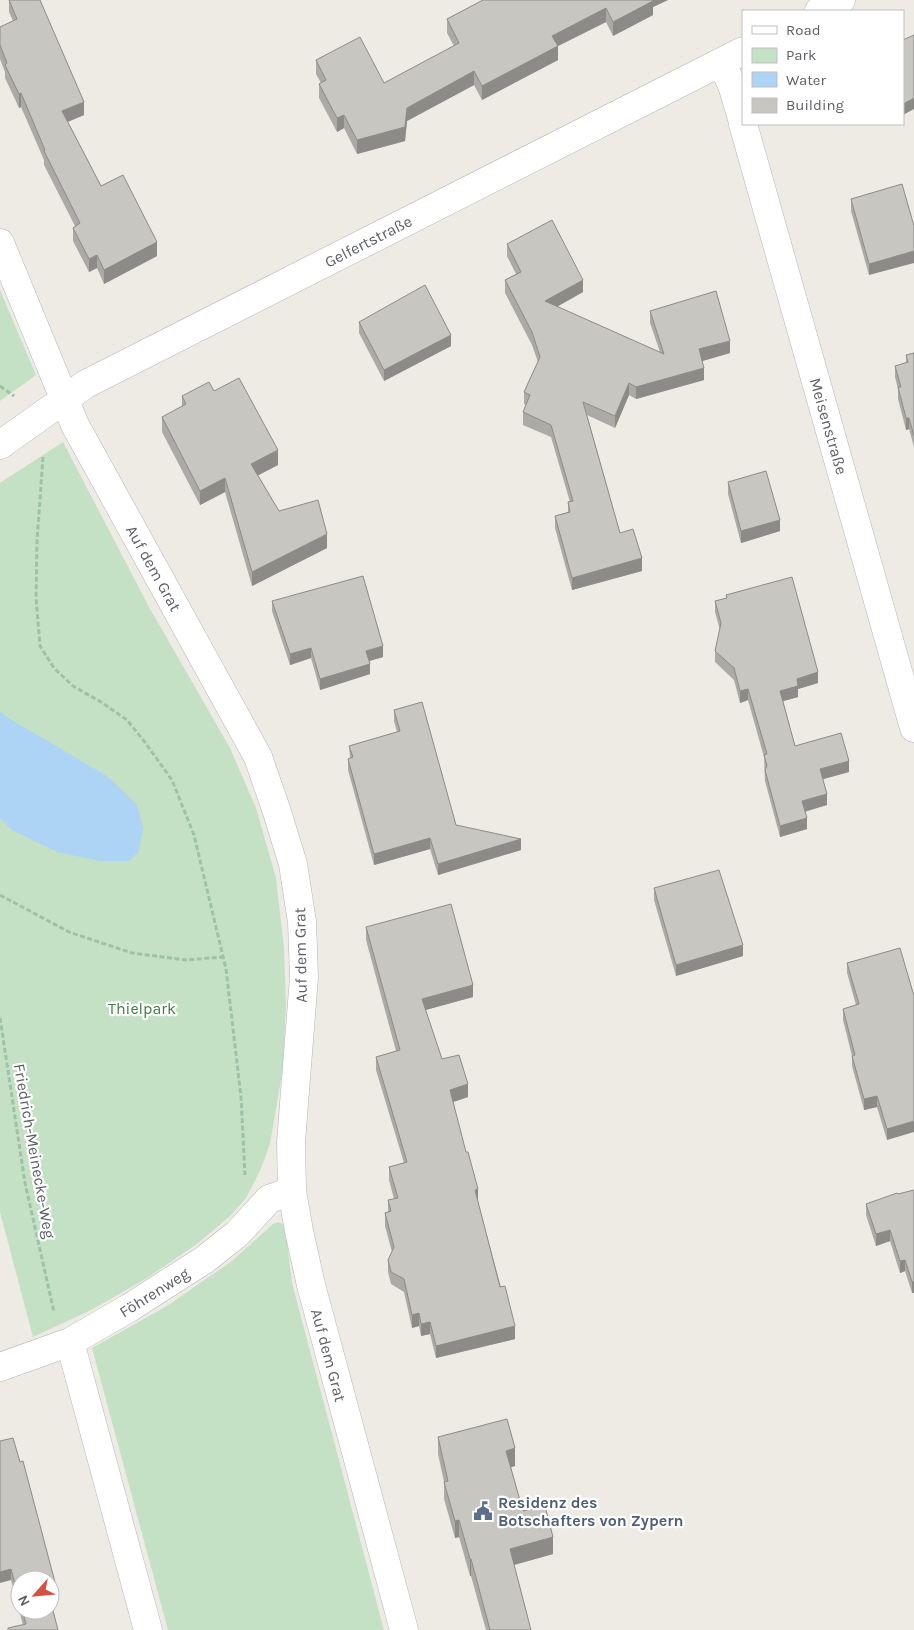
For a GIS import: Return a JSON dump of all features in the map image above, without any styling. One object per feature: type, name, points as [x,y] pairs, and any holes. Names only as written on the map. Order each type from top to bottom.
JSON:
[{"type":"street","points":[[821,10],[841,0]]},
{"type":"street","name":"Meisenstraße","points":[[732,56],[732,85],[742,120]]},
{"type":"street","name":"Gelfertstraße","points":[[0,445],[86,384],[732,56]]},
{"type":"street","name":"Meisenstraße","points":[[744,125],[914,728]]},
{"type":"street","name":"Auf dem Grat","points":[[0,243],[75,424],[258,757],[278,812],[293,864],[302,922],[304,977],[292,1142],[292,1191],[311,1285],[404,1630]]},
{"type":"street","name":"Föhrenweg","points":[[0,1367],[70,1342],[129,1308],[204,1260],[236,1234],[269,1199],[292,1191]]},
{"type":"street","points":[[70,1342],[148,1630]]},
{"type":"path","points":[[0,386],[19,399]]},
{"type":"path","points":[[43,454],[37,542],[36,597],[40,646],[54,668],[73,686],[127,720],[172,780],[194,835],[226,969],[241,1097],[245,1183]]},
{"type":"path","points":[[0,895],[69,932],[132,953],[186,960],[223,957]]},
{"type":"path","name":"Friedrich-Meinecke-Weg","points":[[0,1018],[25,1183],[56,1318]]},
{"type":"green space","points":[[0,290],[36,375],[0,401]]},
{"type":"green space","name":"Thielpark","points":[[63,442],[149,607],[230,748],[256,808],[276,878],[284,948],[286,1006],[283,1068],[270,1144],[260,1171],[246,1198],[229,1217],[198,1243],[147,1278],[91,1310],[33,1337],[0,1212],[0,483]]},
{"type":"green space","points":[[279,1222],[285,1226],[292,1283],[384,1630],[168,1630],[92,1348],[167,1306],[232,1261],[273,1224]]},
{"type":"water","points":[[0,711],[5,716],[107,776],[137,805],[143,828],[139,851],[129,861],[100,861],[57,852],[12,830],[0,818]]},
{"type":"building","points":[[9,0],[40,0],[84,102],[62,111],[101,186],[123,175],[157,242],[104,270],[97,255],[89,259],[73,228],[80,223],[44,151],[21,93],[19,94],[5,65],[7,63],[0,45],[0,27],[17,19]]},
{"type":"building","points":[[483,0],[653,1],[613,22],[606,8],[552,36],[558,46],[482,86],[474,71],[407,108],[405,127],[357,140],[344,115],[337,118],[319,84],[326,80],[316,60],[360,37],[384,83],[459,43],[447,19]]},
{"type":"building","points":[[914,35],[914,98],[904,103],[904,40]]},
{"type":"building","points":[[902,184],[914,226],[914,251],[869,264],[851,199]]},
{"type":"building","points":[[552,220],[583,280],[545,301],[664,354],[650,311],[716,291],[730,341],[699,349],[704,368],[636,387],[629,383],[615,416],[583,402],[620,533],[633,529],[642,558],[572,578],[555,516],[570,512],[568,502],[573,501],[551,425],[523,412],[530,395],[524,392],[540,357],[532,332],[505,280],[521,272],[507,244]]},
{"type":"building","points":[[425,285],[451,335],[384,370],[359,322]]},
{"type":"building","points":[[914,353],[914,436],[909,418],[906,418],[898,387],[901,387],[895,366],[908,362],[906,355]]},
{"type":"building","points":[[239,378],[278,450],[251,464],[279,511],[318,500],[327,534],[252,572],[225,478],[200,491],[162,417],[186,404],[182,396],[209,382],[214,391]]},
{"type":"building","points":[[766,471],[780,520],[741,531],[728,482]]},
{"type":"building","points":[[363,576],[383,646],[366,651],[370,664],[320,679],[311,648],[290,654],[272,601]]},
{"type":"building","points":[[792,577],[818,672],[797,679],[798,686],[780,691],[795,746],[841,733],[849,761],[820,769],[827,794],[802,801],[807,818],[780,826],[765,770],[767,766],[764,755],[767,754],[748,689],[740,691],[734,668],[715,651],[721,623],[715,601],[727,598],[726,595]]},
{"type":"building","points":[[422,702],[456,825],[521,839],[438,864],[430,838],[374,854],[348,759],[353,757],[349,746],[400,731],[394,710]]},
{"type":"building","points":[[719,870],[743,945],[676,965],[654,888]]},
{"type":"building","points":[[451,904],[473,985],[422,999],[442,1059],[459,1055],[468,1084],[450,1090],[478,1189],[475,1190],[500,1287],[505,1286],[515,1326],[436,1346],[430,1322],[421,1324],[419,1313],[412,1315],[404,1279],[391,1272],[388,1260],[394,1247],[385,1213],[391,1211],[388,1200],[398,1198],[389,1167],[407,1162],[376,1057],[400,1050],[366,927]]},
{"type":"building","points":[[900,948],[914,996],[914,1121],[887,1129],[877,1096],[864,1099],[852,1056],[855,1055],[843,1009],[859,1004],[847,963]]},
{"type":"building","points":[[914,1190],[914,1281],[912,1282],[905,1260],[900,1261],[890,1230],[876,1234],[866,1204],[897,1193]]},
{"type":"building","name":"Residenz des Botschafters von Zypern","points":[[507,1419],[515,1448],[506,1451],[523,1511],[545,1506],[553,1537],[510,1549],[531,1630],[490,1630],[459,1520],[455,1521],[444,1482],[448,1481],[438,1437]]},
{"type":"building","points":[[13,1438],[20,1462],[23,1461],[52,1570],[11,1569],[0,1572],[0,1441]]},
{"type":"building","points":[[25,1620],[55,1620],[58,1630],[8,1630],[8,1628],[26,1624]]},
{"type":"place","name":"Residenz des Botschafters von Zypern","points":[[483,1511]]}]
